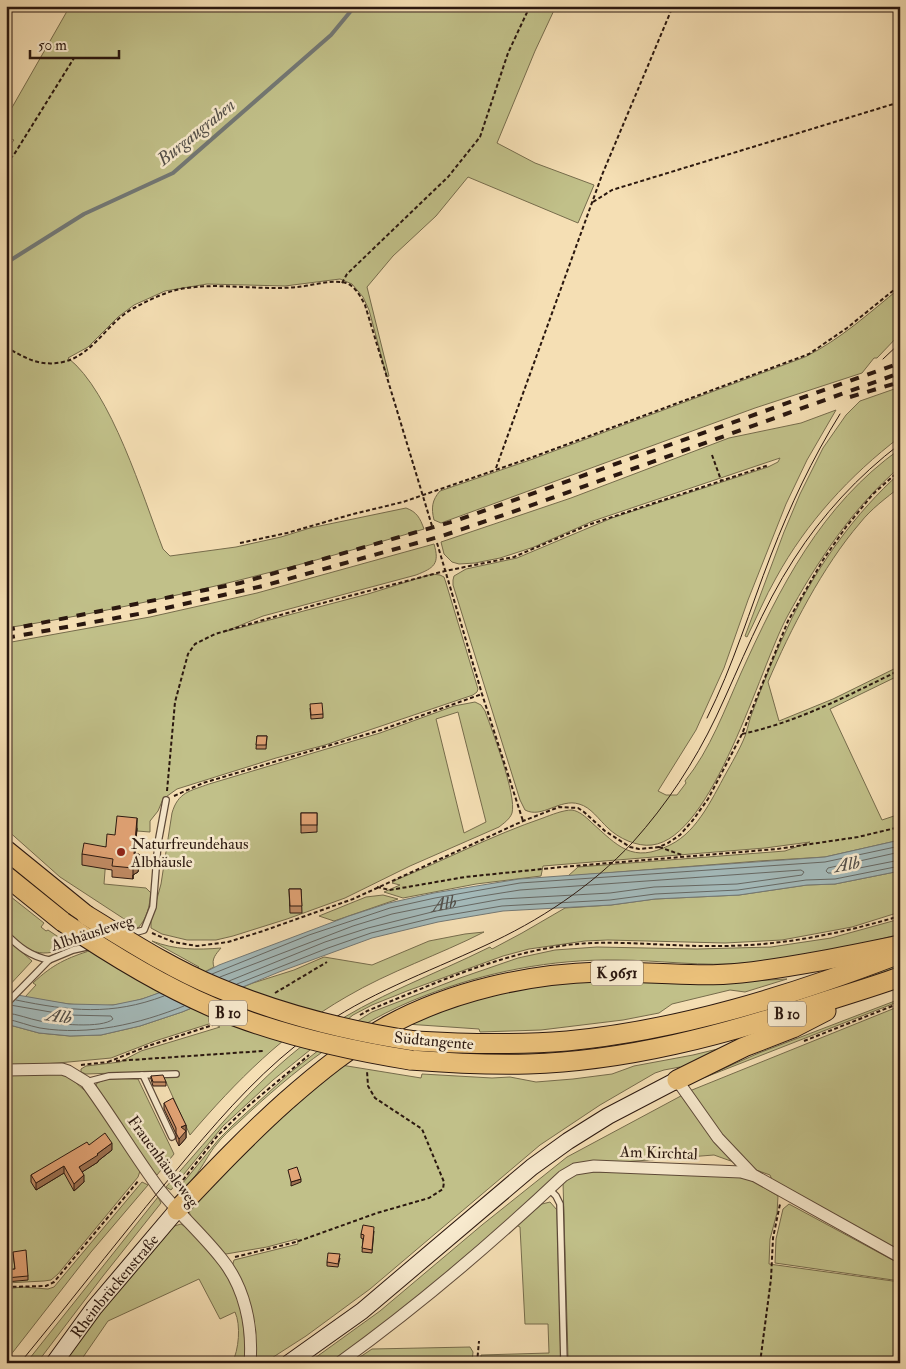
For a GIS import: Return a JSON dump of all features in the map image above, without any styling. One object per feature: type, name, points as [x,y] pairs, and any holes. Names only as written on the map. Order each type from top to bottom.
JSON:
[{"type":"highway","name":"Südtangente","points":[[6,850],[86,915],[144,951],[216,987],[316,1022],[415,1041],[469,1044],[532,1043],[587,1039],[641,1031],[701,1018],[780,996],[900,953]]},
{"type":"highway","name":"Südtangente","points":[[6,876],[63,922],[136,969],[212,1007],[262,1026],[313,1041],[359,1052],[410,1060],[528,1064],[568,1062],[644,1051],[731,1031],[900,977]]},
{"type":"highway","name":"K 9651","points":[[172,1205],[319,1071],[352,1047],[389,1025],[449,1000],[512,982],[556,976],[599,972],[741,973],[803,964],[900,945]]},
{"type":"highway","points":[[677,1080],[744,1047],[793,1028],[867,989]]},
{"type":"main road","points":[[289,1363],[362,1311],[532,1167],[608,1116],[677,1080]]},
{"type":"main road","name":"Rheinbrückenstraße","points":[[54,1363],[172,1205]]},
{"type":"street","name":"Frauenhäusleweg","points":[[6,1070],[62,1069],[68,1070],[86,1082],[172,1205],[222,1260],[242,1295],[246,1308],[250,1337],[250,1363]]},
{"type":"street","name":"Am Kirchtal","points":[[677,1080],[718,1138],[755,1176]]},
{"type":"street","name":"Am Kirchtal","points":[[339,1363],[366,1344],[447,1278],[564,1176],[575,1169],[594,1166],[741,1172],[755,1176],[900,1256]]},
{"type":"lane","name":"Albhäusleweg","points":[[116,938],[144,930],[153,906],[158,843],[166,800]]},
{"type":"lane","points":[[6,934],[25,952],[37,958],[49,960]]},
{"type":"lane","name":"Albhäusleweg","points":[[6,1004],[49,960],[73,950],[107,941]]},
{"type":"lane","points":[[86,1082],[108,1076],[176,1074]]},
{"type":"lane","points":[[142,1075],[172,1137]]},
{"type":"lane","points":[[549,1189],[556,1196],[560,1204],[564,1363]]},
{"type":"path","points":[[342,283],[347,274],[448,178],[480,137],[508,52],[530,6]]},
{"type":"path","points":[[495,470],[602,175],[673,6]]},
{"type":"path","points":[[6,164],[15,153],[74,58]]},
{"type":"path","points":[[593,202],[612,190],[900,102]]},
{"type":"path","points":[[6,347],[39,364],[63,362],[75,358],[93,346],[119,319],[132,309],[160,295],[177,290],[217,286],[288,288],[330,282],[342,283],[352,287],[365,305],[432,526]]},
{"type":"path","points":[[240,543],[423,495],[809,354],[847,328],[900,285]]},
{"type":"path","points":[[712,455],[721,480]]},
{"type":"path","points":[[166,800],[175,702],[188,654],[195,644],[215,634],[315,605],[446,571],[514,556],[588,525],[769,465]]},
{"type":"path","points":[[144,930],[173,942],[187,945],[210,945],[236,939],[353,899],[523,820],[559,807],[578,808],[592,817],[605,832],[630,847],[639,849],[658,847],[668,843],[680,835],[694,820],[708,799],[742,734],[776,648],[803,594],[846,527],[873,494],[900,470]]},
{"type":"path","points":[[437,543],[482,694],[523,820]]},
{"type":"path","points":[[742,734],[765,729],[798,718],[836,702],[900,670]]},
{"type":"path","points":[[166,800],[203,782],[381,730],[482,694]]},
{"type":"path","points":[[376,887],[390,890],[465,877],[777,849],[858,837],[900,827]]},
{"type":"path","points":[[658,847],[683,856]]},
{"type":"path","points":[[360,1016],[367,1011],[432,985],[529,952],[569,945],[718,946],[763,944],[812,938],[900,916]]},
{"type":"path","points":[[272,994],[327,962]]},
{"type":"path","points":[[219,1023],[148,1046],[108,1062],[263,1051]]},
{"type":"path","points":[[172,1205],[218,1135],[247,1107],[310,1053]]},
{"type":"path","points":[[222,1260],[296,1242],[376,1213],[429,1198],[443,1189],[444,1182],[422,1129],[375,1098],[368,1086],[367,1071]]},
{"type":"path","points":[[6,1287],[46,1286],[54,1282],[147,1171]]},
{"type":"path","points":[[760,1363],[771,1279],[773,1238],[783,1192]]},
{"type":"path","points":[[477,1363],[479,1341]]},
{"type":"shaded area","points":[[70,6],[556,6],[497,143],[535,163],[594,185],[578,223],[468,177],[436,216],[393,256],[367,287],[389,376],[387,377],[369,310],[363,297],[352,284],[340,279],[285,286],[207,284],[165,291],[134,305],[118,317],[88,347],[68,358],[84,374],[112,419],[163,549],[170,556],[236,547],[281,537],[310,528],[406,508],[418,516],[424,529],[321,559],[217,586],[112,609],[6,628],[6,150],[14,140],[6,137],[6,118]]},
{"type":"shaded area","points":[[900,288],[900,334],[877,358],[874,358],[862,373],[755,408],[441,523],[434,520],[433,504],[440,491],[530,460],[805,357],[843,334]]},
{"type":"shaded area","points":[[900,387],[900,437],[864,467],[815,519],[788,558],[768,592],[747,637],[745,636],[784,532],[823,448],[846,415],[860,401]]},
{"type":"shaded area","points":[[836,410],[807,460],[786,504],[748,600],[724,668],[696,730],[658,791],[666,795],[677,795],[686,783],[685,781],[702,756],[716,729],[771,610],[788,579],[825,522],[872,471],[900,449],[900,467],[866,500],[851,518],[823,556],[799,596],[776,641],[732,747],[714,783],[695,813],[674,835],[652,845],[640,845],[617,835],[591,811],[579,804],[565,804],[538,812],[525,810],[520,800],[453,585],[454,576],[466,569],[517,558],[612,518],[768,467],[778,462],[780,458],[593,521],[534,547],[500,558],[459,564],[452,562],[444,554],[441,542],[571,498],[729,438],[801,423]]},
{"type":"shaded area","points":[[900,473],[900,487],[864,518],[846,540],[820,578],[786,641],[768,682],[779,721],[833,699],[900,666],[900,675],[830,709],[882,820],[900,814],[900,840],[825,857],[568,876],[578,867],[785,851],[810,842],[765,848],[543,866],[541,876],[476,884],[403,898],[384,892],[400,885],[392,883],[396,880],[506,832],[565,811],[572,810],[580,813],[626,850],[645,853],[670,845],[680,839],[705,811],[738,751],[776,654],[792,618],[814,578],[853,522]]},
{"type":"shaded area","points":[[434,544],[436,561],[431,567],[416,575],[263,616],[224,632],[368,594],[432,574],[440,575],[444,577],[446,583],[478,689],[477,692],[473,695],[325,745],[276,758],[177,789],[163,799],[158,811],[150,821],[150,832],[137,831],[137,829],[115,845],[107,845],[104,884],[146,888],[151,893],[146,916],[138,928],[60,877],[6,829],[6,643],[150,617],[257,593]]},
{"type":"shaded area","points":[[475,702],[481,705],[485,711],[508,778],[513,805],[511,815],[499,827],[410,866],[345,898],[233,936],[216,940],[187,940],[162,934],[151,928],[151,921],[161,884],[172,813],[181,796],[209,784],[380,733],[454,706]],"holes":[[[458,712],[486,822],[464,833],[436,719]]]},
{"type":"shaded area","points":[[900,871],[900,912],[852,927],[782,940],[725,943],[608,940],[585,941],[529,949],[503,956],[372,1005],[353,1015],[273,1080],[223,1126],[171,1190],[166,1187],[258,1085],[299,1048],[321,1032],[361,1007],[490,947],[492,949],[565,908],[611,905],[655,899],[739,895],[807,885],[835,884]]},
{"type":"shaded area","points":[[6,893],[44,923],[41,927],[72,946],[43,953],[29,949],[14,938],[6,930]]},
{"type":"shaded area","points":[[383,895],[398,899],[334,921],[319,916],[366,897]]},
{"type":"shaded area","points":[[900,919],[900,934],[804,956],[730,964],[617,960],[568,962],[495,974],[424,996],[398,1007],[349,1034],[303,1067],[227,1133],[218,1142],[189,1183],[177,1190],[219,1139],[233,1125],[291,1072],[348,1027],[372,1012],[460,978],[518,958],[555,950],[597,947],[697,949],[771,947],[831,938]]},
{"type":"shaded area","points":[[484,932],[380,979],[346,997],[302,1026],[243,1077],[190,1135],[162,1073],[86,1074],[81,1072],[81,1069],[86,1066],[120,1062],[141,1051],[220,1027],[212,1023],[155,1041],[111,1058],[6,1066],[6,1024],[39,1033],[70,1036],[101,1035],[140,1026],[182,1012],[324,957],[372,965],[429,941]]},
{"type":"shaded area","points":[[6,938],[32,961],[6,989]]},
{"type":"shaded area","points":[[152,941],[186,949],[221,948],[214,959],[214,967],[140,1000],[113,1005],[91,1006],[25,997],[36,985],[33,983],[54,966],[92,950],[153,989],[199,967]]},
{"type":"shaded area","points":[[900,962],[900,969],[711,1029],[583,1052],[509,1057],[457,1054],[457,1051],[520,1052]]},
{"type":"shaded area","points":[[787,979],[745,992],[730,990],[672,1004],[659,1013],[623,1020],[541,1030],[480,1032],[479,1029],[406,1024],[461,1004],[527,987],[577,980],[737,982]]},
{"type":"shaded area","points":[[900,999],[900,1001],[693,1082],[759,1053]]},
{"type":"shaded area","points":[[900,1006],[900,1251],[773,1182],[770,1175],[714,1155],[584,1165],[563,1173],[408,1305],[333,1362],[308,1363],[380,1311],[482,1225],[567,1157],[692,1090]]},
{"type":"shaded area","points":[[738,1044],[682,1070],[680,1067],[655,1073],[600,1105],[540,1145],[370,1289],[306,1336],[264,1363],[255,1361],[253,1323],[249,1302],[232,1267],[234,1260],[298,1244],[297,1239],[267,1247],[226,1254],[222,1253],[193,1220],[188,1210],[205,1186],[341,1065],[421,1078],[422,1074],[492,1078],[510,1077],[536,1082],[612,1074],[634,1066]]},
{"type":"shaded area","points":[[57,1073],[68,1076],[91,1096],[140,1171],[138,1177],[51,1280],[6,1283],[6,1074]]},
{"type":"shaded area","points":[[111,1079],[138,1079],[174,1154],[157,1175],[146,1163],[96,1084],[100,1081]]},
{"type":"shaded area","points":[[579,1172],[698,1172],[750,1179],[778,1196],[777,1213],[770,1239],[769,1264],[900,1282],[900,1363],[763,1363],[763,1359],[568,1357],[563,1182]]},
{"type":"shaded area","points":[[142,1182],[148,1185],[91,1252],[6,1361],[6,1351],[10,1347],[6,1344],[6,1289],[22,1287],[48,1289],[54,1287]]},
{"type":"shaded area","points":[[158,1197],[161,1203],[37,1363],[26,1363]]},
{"type":"shaded area","points":[[550,1202],[557,1210],[561,1363],[481,1363],[481,1355],[549,1353],[548,1324],[525,1324],[520,1227],[516,1225],[542,1204]]},
{"type":"shaded area","points":[[789,1204],[900,1264],[900,1281],[775,1263],[776,1239],[783,1209]]},
{"type":"shaded area","points":[[181,1224],[193,1233],[209,1252],[228,1278],[234,1291],[242,1316],[245,1363],[232,1363],[238,1338],[238,1324],[235,1312],[220,1319],[199,1279],[108,1321],[79,1363],[63,1363],[112,1297],[171,1227]]},
{"type":"shaded area","points":[[470,1347],[473,1352],[472,1363],[407,1363],[357,1359],[372,1349]]},
{"type":"shaded area","points":[[568,1358],[757,1360],[757,1363],[568,1363]]},
{"type":"water","name":"Alb","points":[[900,840],[900,871],[835,884],[807,885],[739,895],[655,899],[611,905],[503,911],[438,922],[372,938],[279,972],[182,1012],[140,1026],[101,1035],[70,1036],[39,1033],[6,1024],[6,993],[69,1004],[113,1005],[142,999],[178,986],[219,965],[349,916],[389,903],[434,893],[519,879],[825,857]]},
{"type":"building","points":[[322,703],[323,714],[311,715],[310,704]]},
{"type":"building","points":[[257,736],[267,736],[266,745],[256,745]]},
{"type":"building","points":[[301,813],[317,813],[317,825],[301,825]]},
{"type":"building","points":[[117,816],[137,818],[134,854],[139,854],[138,862],[133,865],[133,868],[112,866],[113,859],[82,854],[84,843],[106,847],[107,834],[115,835]]},
{"type":"building","points":[[289,889],[301,889],[302,906],[290,906]]},
{"type":"building","points":[[163,1075],[166,1082],[153,1082],[151,1076]]},
{"type":"building","points":[[173,1098],[186,1125],[181,1127],[186,1131],[179,1139],[164,1103]]},
{"type":"building","points":[[105,1133],[112,1143],[79,1167],[84,1175],[74,1184],[64,1166],[36,1183],[31,1175],[87,1142],[89,1145]]},
{"type":"building","points":[[297,1167],[301,1179],[291,1182],[288,1170]]},
{"type":"building","points":[[363,1225],[374,1227],[372,1250],[362,1248],[364,1235],[361,1234]]},
{"type":"building","points":[[26,1250],[28,1276],[6,1278],[6,1270],[15,1269],[13,1252]]},
{"type":"building","points":[[328,1253],[340,1254],[338,1264],[327,1262]]},
{"type":"building","points":[[483,1361],[502,1363],[483,1363]]},
{"type":"waterway","name":"Burgaugraben","points":[[6,263],[84,214],[173,173],[331,35],[355,6]]},
{"type":"tram line","points":[[883,359],[900,343]]},
{"type":"tram line","points":[[707,718],[733,658],[786,519],[811,465],[840,414]]},
{"type":"tram line","points":[[20,1363],[203,1138],[248,1089],[280,1059],[315,1031],[355,1006],[525,926],[582,888],[600,874],[633,842],[668,798],[699,751],[752,636],[794,559],[816,527],[842,497],[870,469],[900,444]]},
{"type":"railway","points":[[6,630],[240,583],[458,520],[900,363]]},
{"type":"railway","points":[[6,638],[149,612],[263,586],[442,536],[900,373]]},
{"type":"railway","points":[[850,397],[900,382]]},
{"type":"place","name":"Naturfreundehaus Albhäusle","points":[[121,852]]}]
